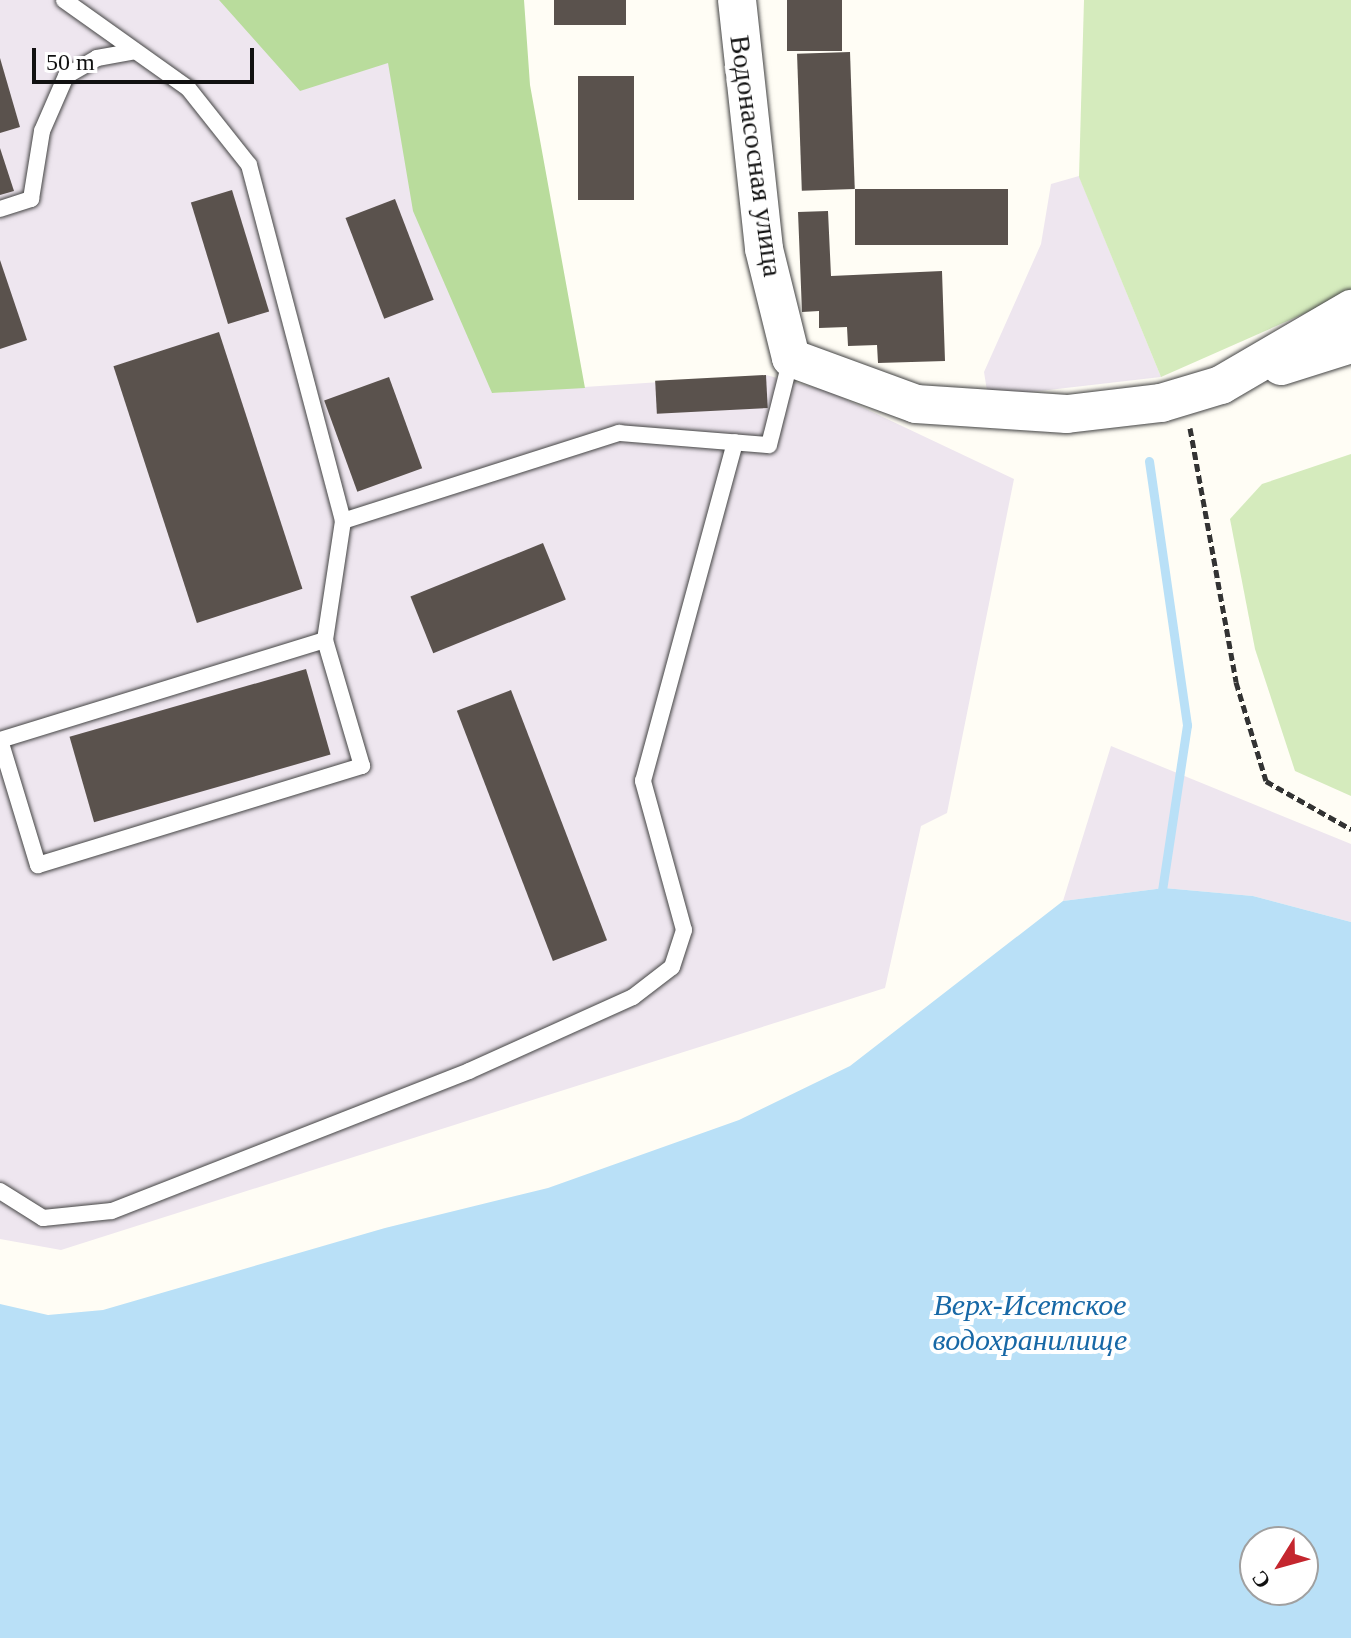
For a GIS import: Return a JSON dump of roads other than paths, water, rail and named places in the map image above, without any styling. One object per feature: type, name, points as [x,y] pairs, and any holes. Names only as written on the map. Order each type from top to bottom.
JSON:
[{"type":"street","name":"Водонасосная улица","points":[[737,0],[764,249],[791,358]]},
{"type":"street","points":[[1221,385],[1351,309]]},
{"type":"street","points":[[791,358],[916,404],[1067,414],[1161,403],[1351,344]]},
{"type":"lane","points":[[64,0],[188,88],[249,165],[343,521],[325,640],[362,766],[38,865],[0,740],[325,640]]},
{"type":"lane","points":[[0,209],[31,199],[42,131],[66,76],[97,58],[135,51]]},
{"type":"lane","points":[[343,521],[619,433],[769,445],[791,358]]},
{"type":"lane","points":[[0,1191],[43,1218],[112,1211],[469,1071],[633,997],[672,967],[684,930],[643,781],[735,442]]},
{"type":"water","name":"Верх-Исетское водохранилище","points":[[1164,888],[1253,896],[1351,922],[1351,1638],[0,1638],[0,1304],[48,1315],[103,1310],[385,1228],[548,1188],[739,1120],[850,1066],[1063,901]]},
{"type":"waterway","points":[[1149,461],[1187,725],[1161,896]]}]
